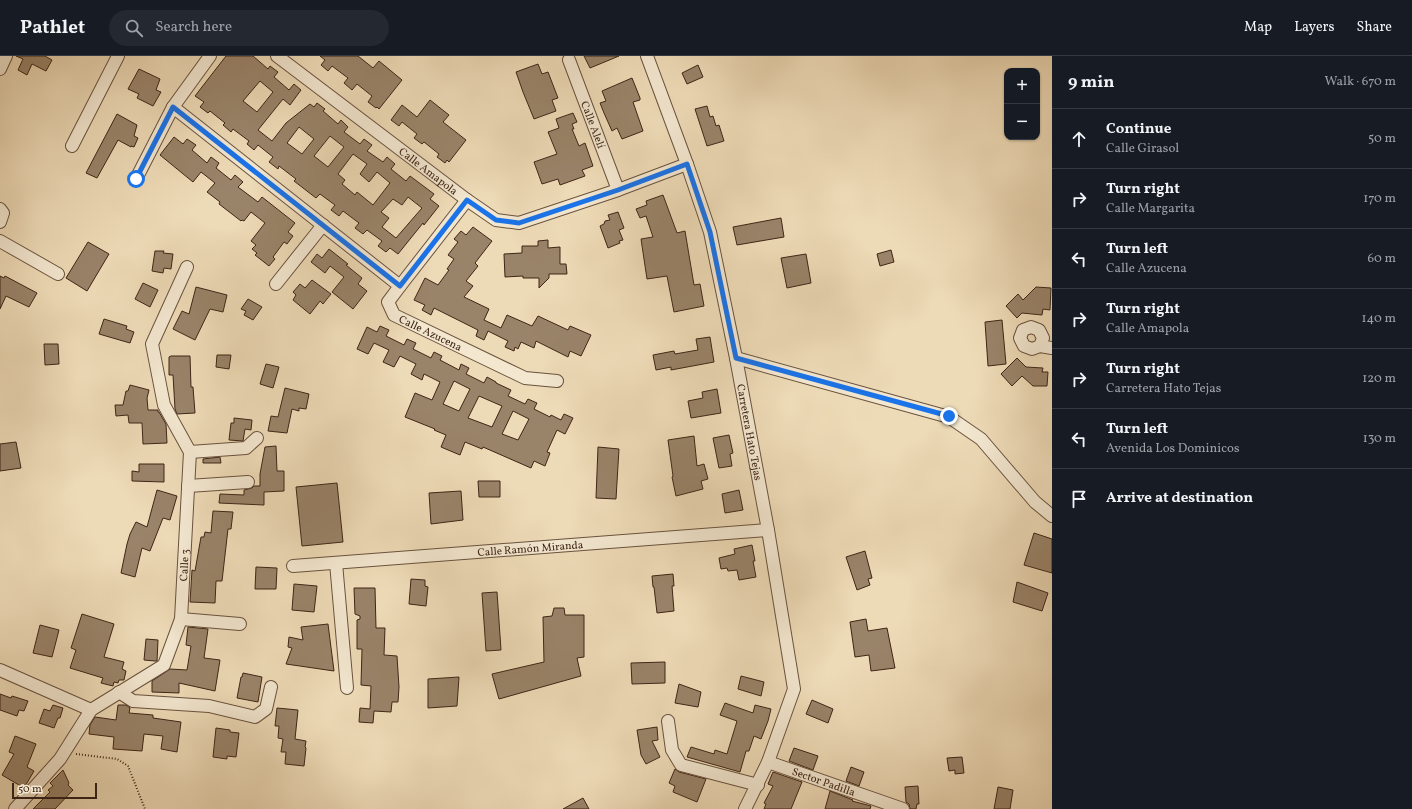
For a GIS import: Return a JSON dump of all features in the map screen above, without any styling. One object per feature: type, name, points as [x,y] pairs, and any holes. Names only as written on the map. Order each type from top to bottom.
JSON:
[{"type":"street","points":[[0,68],[6,56]]},
{"type":"street","points":[[72,146],[118,56]]},
{"type":"street","points":[[136,179],[173,107],[210,56]]},
{"type":"street","name":"Calle Amapola","points":[[277,56],[467,200],[496,220],[519,223],[618,190],[687,164]]},
{"type":"street","name":"Carretera Hato Tejas","points":[[647,56],[687,164],[710,232],[736,358],[768,530],[794,689],[768,762],[746,809]]},
{"type":"street","name":"Calle Alelí","points":[[569,60],[618,190]]},
{"type":"street","points":[[173,107],[400,286]]},
{"type":"street","name":"Calle Azucena","points":[[467,200],[388,302],[394,315],[525,378],[557,381]]},
{"type":"street","points":[[0,209],[3,213],[0,222]]},
{"type":"street","points":[[276,284],[323,225]]},
{"type":"street","points":[[0,241],[58,274]]},
{"type":"street","points":[[187,267],[152,344],[164,405],[190,452],[246,448],[257,438]]},
{"type":"street","points":[[1040,346],[1052,348]]},
{"type":"street","points":[[736,358],[949,416],[981,439],[1035,502],[1052,516]]},
{"type":"street","name":"Calle 3","points":[[15,809],[60,759],[92,710],[164,665],[181,619],[190,452]]},
{"type":"street","points":[[188,486],[248,482]]},
{"type":"street","name":"Calle Ramón Miranda","points":[[293,566],[768,530]]},
{"type":"street","points":[[336,563],[347,688]]},
{"type":"street","points":[[181,619],[240,624]]},
{"type":"street","points":[[0,670],[92,710]]},
{"type":"street","points":[[119,692],[133,701],[209,706],[255,717],[266,709],[271,687]]},
{"type":"street","points":[[668,720],[672,750],[681,765],[758,785]]},
{"type":"street","name":"Sector Padilla","points":[[768,762],[903,809]]},
{"type":"path","points":[[65,752],[117,759],[128,766],[145,809]]},
{"type":"building","points":[[16,56],[45,56],[52,60],[46,71],[32,64],[27,75],[18,70],[23,59]]},
{"type":"building","points":[[226,56],[253,56],[268,69],[270,66],[278,72],[274,77],[289,90],[294,84],[301,90],[290,105],[283,99],[258,130],[272,141],[286,123],[310,104],[314,107],[317,103],[325,109],[323,111],[338,124],[341,120],[348,127],[344,132],[360,144],[364,139],[372,145],[367,151],[383,162],[387,157],[395,164],[391,169],[406,181],[410,176],[434,194],[430,199],[439,206],[398,254],[390,248],[386,252],[378,246],[382,241],[367,230],[363,234],[355,228],[359,223],[343,211],[339,216],[331,210],[335,205],[320,194],[316,198],[294,181],[296,179],[279,166],[278,169],[269,162],[273,157],[258,145],[254,150],[247,144],[249,141],[233,129],[231,132],[223,125],[225,123],[210,111],[208,113],[200,107],[204,102],[195,96]],"holes":[[[260,81],[273,92],[257,112],[243,101]],[[299,127],[314,139],[302,154],[287,143]],[[330,136],[344,147],[328,167],[314,156]],[[353,154],[367,164],[360,174],[369,182],[377,172],[390,183],[373,205],[357,192],[355,195],[342,184],[345,180],[338,174]],[[408,197],[422,208],[396,238],[382,227],[389,218],[381,212],[393,199],[402,205]]]},
{"type":"building","points":[[320,56],[358,56],[373,68],[379,61],[402,80],[379,109],[368,102],[372,96],[357,84],[352,90],[344,83],[348,78],[332,66],[328,71],[321,65],[325,60]]},
{"type":"building","points":[[584,56],[619,56],[590,68]]},
{"type":"building","points":[[538,64],[542,74],[548,72],[558,98],[552,100],[556,111],[534,119],[516,72]]},
{"type":"building","points":[[698,65],[703,77],[687,84],[682,73]]},
{"type":"building","points":[[139,69],[160,79],[156,90],[161,92],[153,106],[137,98],[139,94],[128,89]]},
{"type":"building","points":[[632,78],[640,98],[640,100],[633,102],[643,131],[622,139],[617,128],[612,131],[600,103],[606,101],[602,91]]},
{"type":"building","points":[[430,100],[449,115],[443,122],[466,140],[449,162],[447,160],[445,163],[437,157],[439,154],[424,142],[422,144],[414,138],[417,134],[402,122],[399,126],[391,120],[402,105],[417,117]]},
{"type":"building","points":[[707,106],[710,117],[713,116],[716,126],[719,125],[724,141],[707,146],[695,109]]},
{"type":"building","points":[[573,113],[577,122],[572,124],[574,129],[572,129],[579,146],[585,143],[593,166],[582,170],[585,176],[560,185],[558,179],[542,184],[534,162],[557,154],[548,132],[559,128],[556,119]]},
{"type":"building","points":[[117,114],[137,125],[134,136],[138,138],[134,147],[131,147],[118,140],[97,178],[86,173]]},
{"type":"building","points":[[174,137],[183,144],[187,139],[196,145],[192,150],[207,163],[211,157],[219,163],[216,168],[231,180],[235,175],[243,182],[238,187],[258,202],[262,197],[295,223],[288,232],[293,236],[287,244],[284,242],[273,257],[275,259],[269,266],[255,255],[257,253],[252,249],[256,245],[251,241],[265,223],[251,212],[244,221],[241,221],[219,204],[220,202],[207,192],[215,183],[201,172],[193,182],[160,155]]},
{"type":"building","points":[[663,195],[677,233],[685,231],[694,285],[700,284],[704,306],[674,312],[667,276],[647,279],[641,239],[653,237],[646,216],[640,218],[636,209],[647,205],[646,201]]},
{"type":"building","points":[[618,212],[624,228],[619,230],[623,240],[619,241],[620,243],[608,248],[600,226],[604,224],[605,221],[610,220],[608,215]]},
{"type":"building","points":[[781,218],[784,237],[737,245],[733,227]]},
{"type":"building","points":[[473,227],[492,241],[475,263],[478,266],[466,281],[473,286],[464,297],[489,309],[484,320],[501,328],[507,315],[532,326],[538,316],[568,330],[570,326],[591,335],[581,356],[570,351],[568,357],[536,341],[534,348],[521,342],[518,349],[515,347],[514,351],[505,347],[508,341],[488,331],[484,340],[476,336],[478,330],[434,308],[431,315],[422,310],[425,305],[414,300],[425,278],[438,285],[449,270],[447,269],[454,259],[448,255],[458,242],[454,239],[461,231],[466,235]]},
{"type":"building","points":[[548,240],[548,248],[560,247],[560,264],[566,264],[567,274],[549,274],[549,278],[539,288],[539,278],[523,278],[523,276],[505,277],[504,254],[522,253],[522,246],[538,246],[538,241]]},
{"type":"building","points":[[88,242],[109,254],[87,291],[66,278]]},
{"type":"building","points":[[329,249],[348,264],[346,265],[362,278],[358,284],[367,291],[353,309],[332,292],[344,277],[330,266],[325,273],[311,262],[317,254],[322,258]]},
{"type":"building","points":[[891,250],[894,262],[880,266],[877,254]]},
{"type":"building","points":[[155,251],[164,251],[163,253],[173,254],[171,269],[164,268],[163,273],[152,271]]},
{"type":"building","points":[[806,254],[811,283],[787,288],[781,258]]},
{"type":"building","points":[[0,276],[4,278],[5,276],[37,293],[29,307],[6,296],[0,309]]},
{"type":"building","points":[[312,280],[331,294],[323,304],[320,301],[310,314],[293,300],[296,295],[293,292],[300,284],[305,288]]},
{"type":"building","points":[[143,283],[158,290],[150,307],[135,299]]},
{"type":"building","points":[[196,287],[227,295],[223,312],[210,309],[195,340],[173,329],[182,311],[189,314]]},
{"type":"building","points":[[1036,287],[1051,288],[1050,310],[1043,309],[1042,315],[1022,313],[1017,318],[1006,306],[1018,294],[1023,300]]},
{"type":"building","points":[[248,299],[262,307],[253,320],[244,315],[246,311],[241,309]]},
{"type":"building","points":[[104,319],[127,326],[126,329],[134,332],[130,343],[99,334]]},
{"type":"building","points":[[1002,320],[1006,364],[988,366],[985,322]]},
{"type":"building","points":[[380,326],[389,330],[386,336],[404,345],[407,339],[416,343],[413,349],[431,358],[434,352],[442,356],[440,360],[459,370],[461,364],[469,368],[466,374],[484,383],[487,377],[511,390],[508,396],[525,404],[528,399],[537,403],[534,409],[550,417],[551,415],[561,420],[564,414],[573,418],[565,434],[557,430],[547,452],[550,453],[545,466],[534,461],[531,468],[483,447],[482,449],[465,442],[460,455],[441,447],[446,435],[405,417],[415,393],[432,400],[440,382],[424,374],[422,380],[411,374],[416,364],[400,356],[394,367],[383,362],[389,350],[374,343],[368,354],[357,349],[367,327],[377,332]],"holes":[[[454,381],[470,389],[459,411],[443,404]],[[479,396],[502,406],[492,427],[468,418]],[[513,411],[529,419],[518,440],[502,434]]]},
{"type":"building","points":[[710,337],[714,362],[671,370],[671,367],[656,370],[653,355],[674,351],[675,354],[698,350],[696,339]]},
{"type":"building","points":[[44,344],[58,344],[59,364],[45,365]]},
{"type":"building","points":[[217,355],[231,355],[229,369],[216,367]]},
{"type":"building","points":[[190,356],[191,387],[193,387],[195,413],[177,414],[175,409],[173,375],[169,375],[169,357]]},
{"type":"building","points":[[1017,358],[1026,367],[1043,368],[1042,372],[1048,372],[1047,386],[1033,386],[1022,376],[1012,386],[1001,374]]},
{"type":"building","points":[[266,364],[279,367],[273,388],[260,384]]},
{"type":"building","points":[[130,385],[149,390],[147,398],[148,410],[158,410],[166,424],[167,443],[143,444],[142,423],[129,423],[128,415],[116,416],[115,405],[123,405],[126,391],[128,391]]},
{"type":"building","points":[[285,388],[309,394],[306,409],[299,408],[299,411],[292,409],[287,433],[268,431],[271,416],[278,417]]},
{"type":"building","points":[[717,389],[721,413],[691,418],[688,401],[703,398],[702,392]]},
{"type":"building","points":[[234,418],[252,420],[251,430],[245,429],[243,441],[229,440],[231,423],[234,423]]},
{"type":"building","points":[[729,435],[733,453],[730,454],[732,466],[719,468],[713,438]]},
{"type":"building","points":[[694,436],[697,466],[704,464],[708,479],[701,481],[703,489],[676,496],[672,477],[668,440]]},
{"type":"building","points":[[16,442],[21,468],[0,471],[0,444]]},
{"type":"building","points":[[276,446],[277,471],[284,471],[284,491],[264,492],[264,505],[219,503],[220,494],[244,495],[244,490],[254,486],[260,486],[260,474],[265,447]]},
{"type":"building","points":[[598,447],[619,449],[616,499],[596,498]]},
{"type":"building","points":[[220,457],[221,463],[203,463],[203,459]]},
{"type":"building","points":[[139,464],[164,464],[164,482],[132,481],[132,471],[139,472]]},
{"type":"building","points":[[478,481],[500,481],[500,497],[479,497]]},
{"type":"building","points":[[337,483],[343,542],[302,546],[296,487]]},
{"type":"building","points":[[157,490],[177,496],[170,520],[163,518],[150,551],[142,548],[135,577],[121,573],[130,534],[136,522],[147,527]]},
{"type":"building","points":[[739,490],[743,510],[725,513],[722,494]]},
{"type":"building","points":[[461,491],[463,520],[431,524],[429,493]]},
{"type":"building","points":[[213,511],[233,512],[231,529],[228,529],[222,581],[216,581],[215,603],[190,602],[192,570],[195,571],[201,537],[204,537],[205,532],[211,533]]},
{"type":"building","points":[[1034,533],[1052,539],[1052,573],[1024,565]]},
{"type":"building","points":[[752,545],[756,577],[739,580],[737,570],[728,571],[727,568],[721,569],[719,558],[735,554],[734,549]]},
{"type":"building","points":[[865,551],[872,578],[868,579],[870,585],[857,590],[846,557]]},
{"type":"building","points":[[256,567],[277,568],[276,589],[255,589]]},
{"type":"building","points":[[673,574],[674,586],[672,586],[674,611],[657,613],[652,576]]},
{"type":"building","points":[[411,579],[425,580],[425,586],[428,587],[426,606],[409,604]]},
{"type":"building","points":[[1017,582],[1048,593],[1042,611],[1013,602]]},
{"type":"building","points":[[294,584],[317,586],[314,612],[292,610]]},
{"type":"building","points":[[354,588],[375,588],[376,628],[385,628],[384,655],[397,656],[399,687],[398,702],[392,702],[391,712],[374,711],[373,723],[359,722],[360,708],[370,709],[371,686],[361,685],[362,649],[357,649],[357,620],[360,619],[360,616],[355,614]]},
{"type":"building","points":[[497,592],[501,650],[486,651],[482,593]]},
{"type":"building","points":[[554,608],[564,608],[565,615],[584,615],[584,657],[577,658],[581,676],[499,699],[492,674],[544,662],[543,617],[552,616]]},
{"type":"building","points":[[82,614],[114,624],[104,657],[124,662],[122,669],[126,671],[124,680],[119,680],[118,683],[114,682],[113,686],[101,683],[103,678],[70,668],[76,650],[71,648]]},
{"type":"building","points":[[866,619],[868,631],[887,628],[895,668],[871,671],[869,655],[855,657],[850,622]]},
{"type":"building","points":[[328,624],[334,671],[286,664],[292,648],[288,647],[289,637],[303,640],[301,627]]},
{"type":"building","points":[[40,625],[59,630],[52,657],[33,653]]},
{"type":"building","points":[[188,627],[208,629],[204,658],[220,660],[215,691],[179,683],[179,693],[152,692],[152,681],[170,669],[187,670],[191,646],[186,645]]},
{"type":"building","points":[[146,639],[158,640],[157,661],[144,660]]},
{"type":"building","points":[[665,662],[665,683],[632,684],[631,663]]},
{"type":"building","points":[[243,673],[262,677],[258,702],[237,698]]},
{"type":"building","points":[[741,676],[764,682],[761,696],[738,689]]},
{"type":"building","points":[[459,677],[457,706],[428,708],[428,679]]},
{"type":"building","points":[[679,684],[701,692],[698,707],[675,703]]},
{"type":"building","points":[[0,694],[11,698],[12,696],[28,701],[24,711],[19,710],[17,716],[0,710]]},
{"type":"building","points":[[812,700],[833,709],[828,723],[806,714]]},
{"type":"building","points":[[725,703],[753,713],[755,705],[771,709],[761,739],[754,736],[749,751],[746,751],[740,772],[687,757],[691,747],[714,754],[715,750],[727,754],[737,721],[720,715]]},
{"type":"building","points":[[53,705],[63,708],[60,718],[58,718],[54,728],[39,723],[44,709],[50,711]]},
{"type":"building","points":[[118,705],[126,705],[130,708],[129,713],[153,715],[153,718],[181,722],[177,752],[161,749],[163,736],[144,734],[142,751],[113,749],[114,737],[89,734],[90,725],[95,717],[116,720]]},
{"type":"building","points":[[277,708],[298,710],[295,739],[306,741],[304,766],[285,764],[286,752],[281,752],[283,739],[278,738],[279,726],[275,726]]},
{"type":"building","points":[[657,727],[658,740],[652,741],[660,757],[646,764],[641,755],[637,730]]},
{"type":"building","points":[[216,728],[239,733],[236,757],[227,756],[227,759],[213,757]]},
{"type":"building","points":[[15,736],[36,744],[27,767],[34,771],[24,788],[2,775],[14,754],[9,752]]},
{"type":"building","points":[[794,748],[818,756],[813,770],[789,761]]},
{"type":"building","points":[[962,757],[964,773],[955,774],[955,770],[949,771],[947,758]]},
{"type":"building","points":[[851,767],[864,772],[859,786],[846,781]]},
{"type":"building","points":[[675,769],[679,772],[706,779],[697,802],[673,792],[675,786],[669,783]]},
{"type":"building","points":[[63,770],[69,783],[68,785],[73,790],[55,809],[33,809],[50,792],[48,790],[53,786],[50,783]]},
{"type":"building","points":[[773,772],[802,782],[791,809],[764,809],[766,804],[764,803],[773,786],[768,784]]},
{"type":"building","points":[[918,786],[919,804],[917,804],[916,809],[910,809],[909,804],[906,802],[905,787]]},
{"type":"building","points":[[998,787],[1013,790],[1010,809],[994,809]]},
{"type":"building","points":[[830,791],[853,800],[852,801],[871,806],[870,809],[825,809]]},
{"type":"building","points":[[583,798],[589,809],[563,809]]},
{"type":"route","points":[[136,179],[173,107],[400,286],[467,200],[496,220],[519,223],[618,190],[687,164],[710,232],[736,358],[949,416]]}]
